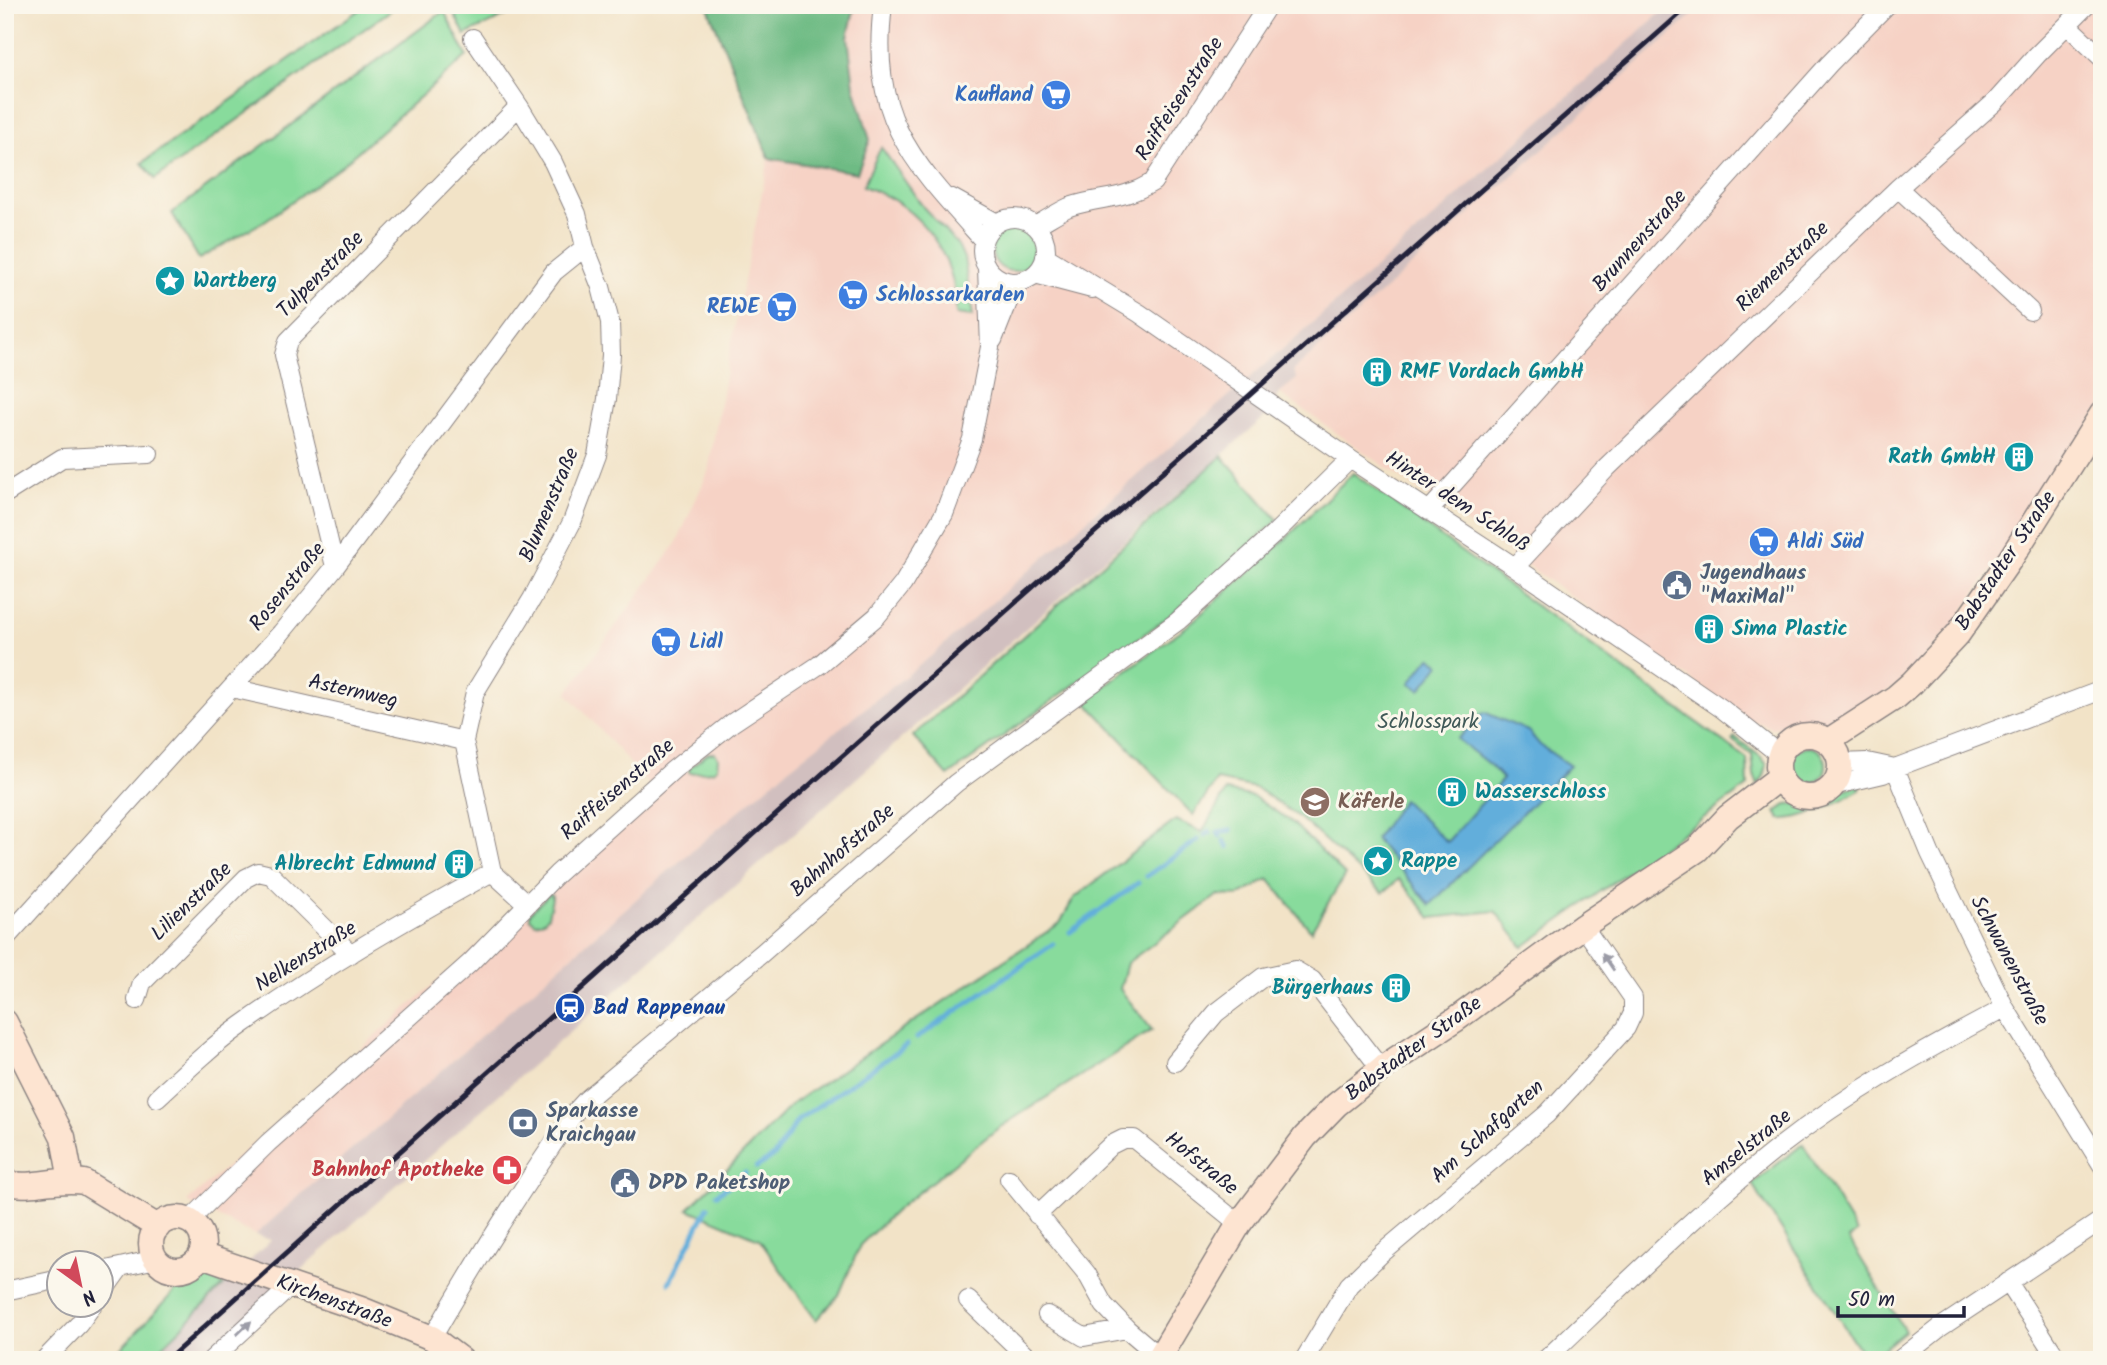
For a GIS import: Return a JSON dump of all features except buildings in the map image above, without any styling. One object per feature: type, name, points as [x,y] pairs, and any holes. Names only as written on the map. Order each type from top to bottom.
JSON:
[{"type":"street","points":[[883,5],[878,41],[882,78],[890,114],[909,151],[939,191],[983,240],[986,233],[997,223],[1016,218],[1035,226],[1044,240],[1045,256],[1035,274],[1027,280],[1016,282],[1000,279],[987,268]]},
{"type":"street","name":"Raiffeisenstraße","points":[[1035,226],[1070,207],[1121,197],[1137,192],[1153,182],[1268,5]]},
{"type":"street","name":"Brunnenstraße","points":[[1429,511],[1829,64],[1887,5]]},
{"type":"street","name":"Riemenstraße","points":[[1515,567],[1607,468],[1898,188],[1995,102],[2087,5]]},
{"type":"street","points":[[2068,26],[2102,58]]},
{"type":"street","name":"Blumenstraße","points":[[473,38],[519,106],[552,162],[577,214],[610,322],[611,355],[607,400],[597,455],[572,522],[532,599],[475,692],[464,741],[492,872]]},
{"type":"street","name":"Tulpenstraße","points":[[335,567],[284,355],[288,341],[519,106]]},
{"type":"street","points":[[1898,188],[2030,311]]},
{"type":"street","points":[[939,191],[997,223]]},
{"type":"street","name":"Raiffeisenstraße","points":[[983,240],[983,260],[987,268],[990,347]]},
{"type":"street","name":"Rosenstraße","points":[[5,939],[281,633],[335,567],[554,272],[585,247]]},
{"type":"street","name":"Hinter dem Schloß","points":[[1045,256],[1105,292],[1238,380],[1350,459],[1515,567],[1721,708],[1785,775]]},
{"type":"street","name":"Hinter dem Schloß","points":[[1035,274],[1105,292]]},
{"type":"street","name":"Raiffeisenstraße","points":[[189,1221],[268,1143],[470,963],[526,904],[625,813],[717,734],[819,665],[877,616],[903,584],[944,514],[972,439],[990,347],[1016,282]]},
{"type":"street","name":"Babstadter Straße","points":[[1785,775],[1815,796],[1835,763],[1958,634],[2011,558],[2102,414]]},
{"type":"street","points":[[5,494],[62,458],[149,454]]},
{"type":"street","name":"Bahnhofstraße","points":[[432,1338],[505,1217],[564,1127],[586,1100],[761,954],[956,783],[1178,621],[1273,536],[1350,459]]},
{"type":"street","name":"Asternweg","points":[[232,688],[464,741]]},
{"type":"street","points":[[1835,763],[1876,776],[2102,690]]},
{"type":"street","name":"Babstadter Straße","points":[[1159,1359],[1239,1224],[1305,1138],[1336,1105],[1381,1069],[1455,1020],[1583,926],[1697,850],[1728,817],[1785,775],[1790,741],[1797,737],[1813,735],[1835,763]]},
{"type":"street","points":[[1835,763],[1867,762],[1895,768]]},
{"type":"street","name":"Schwanenstraße","points":[[1895,768],[1930,853],[2005,1008],[2102,1165]]},
{"type":"street","name":"Lilienstraße","points":[[137,1000],[142,983],[246,878],[258,872],[271,875],[351,954]]},
{"type":"street","points":[[492,872],[526,904]]},
{"type":"street","name":"Nelkenstraße","points":[[157,1098],[194,1063],[240,1026],[351,954],[492,872]]},
{"type":"street","name":"Am Schafgarten","points":[[1304,1360],[1349,1285],[1381,1254],[1547,1114],[1626,1028],[1633,1013],[1633,998],[1583,926]]},
{"type":"street","points":[[1175,1062],[1219,1010],[1263,977],[1296,970],[1312,980],[1381,1069]]},
{"type":"street","name":"Amselstraße","points":[[1545,1360],[1676,1237],[1778,1148],[1878,1080],[1945,1039],[2005,1008]]},
{"type":"street","points":[[5,1022],[63,1138],[71,1180]]},
{"type":"street","name":"Hofstraße","points":[[1037,1216],[1111,1145],[1123,1139],[1134,1139],[1239,1224]]},
{"type":"street","points":[[5,1183],[31,1186],[71,1180],[84,1182],[158,1227]]},
{"type":"street","points":[[1009,1180],[1087,1274],[1104,1306],[1159,1359]]},
{"type":"street","points":[[176,1218],[189,1221],[198,1228],[203,1239],[201,1255],[190,1267],[182,1270],[168,1269],[156,1259],[152,1239],[163,1222],[176,1218]]},
{"type":"street","points":[[1899,1360],[1941,1327],[2102,1220]]},
{"type":"street","name":"Kirchenstraße","points":[[201,1255],[361,1310],[432,1338],[461,1360]]},
{"type":"street","points":[[116,1269],[156,1259]]},
{"type":"street","points":[[116,1274],[120,1268]]},
{"type":"street","points":[[5,1291],[46,1282]]},
{"type":"street","points":[[2008,1282],[2058,1360]]},
{"type":"street","points":[[211,1360],[291,1286]]},
{"type":"street","points":[[968,1300],[1031,1360]]},
{"type":"street","points":[[1048,1315],[1084,1338],[1127,1329]]},
{"type":"street","points":[[44,1360],[82,1320]]},
{"type":"shaded area","points":[[855,5],[1672,5],[1434,217],[930,657],[787,770],[666,873],[255,1235],[187,1202],[654,790],[567,693],[677,542],[708,472],[769,158],[857,172],[870,140],[854,86],[848,37]]},
{"type":"shaded area","points":[[1672,5],[1704,5],[1293,371],[1297,379],[1279,393],[1267,415],[199,1360],[149,1360],[271,1240],[255,1235],[666,873],[787,770],[930,657],[1434,217]]},
{"type":"shaded area","points":[[1704,5],[2102,5],[2102,406],[1952,628],[1900,683],[1837,725],[1806,723],[1772,728],[1747,718],[1279,393],[1297,379],[1293,371]]},
{"type":"green space","points":[[366,5],[398,5],[155,179],[142,163]]},
{"type":"green space","points":[[450,5],[528,5],[465,35]]},
{"type":"green space","points":[[707,5],[855,5],[848,37],[854,86],[870,140],[857,173],[769,158]]},
{"type":"green space","points":[[444,11],[467,56],[339,168],[266,220],[199,259],[172,213]]},
{"type":"green space","points":[[881,147],[924,208],[958,245],[964,258],[973,316],[956,314],[953,281],[948,266],[933,237],[923,225],[894,200],[863,186]]},
{"type":"green space","points":[[1013,229],[1028,235],[1034,250],[1028,265],[1013,271],[998,265],[992,250],[998,235]]},
{"type":"green space","points":[[1222,456],[1278,520],[1175,612],[948,776],[913,736]]},
{"type":"green space","name":"Schlosspark","points":[[1353,473],[1747,759],[1748,786],[1523,947],[1495,911],[1431,918],[1399,879],[1383,893],[1299,817],[1256,788],[1217,780],[1193,815],[1085,701],[1187,626],[1272,552]]},
{"type":"green space","points":[[1735,737],[1767,765],[1758,785],[1752,755],[1732,740]]},
{"type":"green space","points":[[1808,747],[1821,752],[1826,765],[1821,778],[1808,783],[1795,778],[1790,765],[1795,752]]},
{"type":"green space","points":[[708,753],[715,753],[718,757],[717,768],[690,773],[688,769]]},
{"type":"green space","points":[[1861,785],[1860,790],[1810,814],[1780,819],[1776,812],[1786,805],[1822,802],[1842,790]]},
{"type":"green space","points":[[1226,791],[1254,797],[1293,823],[1345,875],[1311,931],[1269,879],[1238,896],[1218,895],[1127,963],[1120,989],[1152,1030],[997,1129],[894,1212],[860,1245],[839,1295],[816,1320],[759,1239],[688,1209],[793,1103],[1060,923],[1074,898],[1176,820],[1202,832]]},
{"type":"green space","points":[[549,894],[552,898],[548,916],[544,921],[535,923],[530,918],[530,913]]},
{"type":"green space","points":[[1803,1144],[1857,1233],[1849,1239],[1905,1331],[1870,1360],[1866,1360],[1752,1184]]},
{"type":"green space","points":[[187,1278],[211,1278],[224,1285],[149,1360],[110,1360]]},
{"type":"water","points":[[1430,657],[1440,664],[1420,690],[1410,683]]},
{"type":"water","points":[[1484,712],[1528,731],[1540,745],[1570,766],[1430,905],[1375,839],[1403,800],[1447,842],[1503,779],[1457,739]]},
{"type":"waterway","points":[[1220,836],[1218,832],[1231,830]]},
{"type":"waterway","points":[[1205,835],[1209,831],[1210,833]]},
{"type":"waterway","points":[[1147,876],[1198,840]]},
{"type":"waterway","points":[[1224,841],[1228,847]]},
{"type":"waterway","points":[[1070,932],[1138,883]]},
{"type":"waterway","points":[[917,1038],[1053,944]]},
{"type":"waterway","points":[[757,1167],[774,1156],[798,1120],[907,1045]]},
{"type":"waterway","points":[[717,1194],[745,1173]]},
{"type":"waterway","points":[[669,1283],[708,1207]]},
{"type":"railway","points":[[167,1360],[760,829],[1690,5]]},
{"type":"place","name":"Kaufland","points":[[1056,95]]},
{"type":"place","name":"Wartberg","points":[[170,281]]},
{"type":"place","name":"Schlossarkarden","points":[[853,295]]},
{"type":"place","name":"REWE","points":[[782,307]]},
{"type":"place","name":"RMF Vordach GmbH","points":[[1377,372]]},
{"type":"place","name":"Rath GmbH","points":[[2019,457]]},
{"type":"place","name":"Aldi Süd","points":[[1764,542]]},
{"type":"place","name":"Jugendhaus \"MaxiMal\"","points":[[1677,585]]},
{"type":"place","name":"Sima Plastic","points":[[1709,629]]},
{"type":"place","name":"Lidl","points":[[666,642]]},
{"type":"place","name":"Wasserschloss","points":[[1452,792]]},
{"type":"place","name":"Käferle","points":[[1315,802]]},
{"type":"place","name":"Rappe","points":[[1378,861]]},
{"type":"place","name":"Albrecht Edmund","points":[[459,864]]},
{"type":"place","name":"Bürgerhaus","points":[[1396,988]]},
{"type":"place","name":"Bad Rappenau","points":[[570,1008]]},
{"type":"place","name":"Sparkasse Kraichgau","points":[[523,1123]]},
{"type":"place","name":"Bahnhof Apotheke","points":[[507,1170]]},
{"type":"place","name":"DPD Paketshop","points":[[625,1183]]}]
